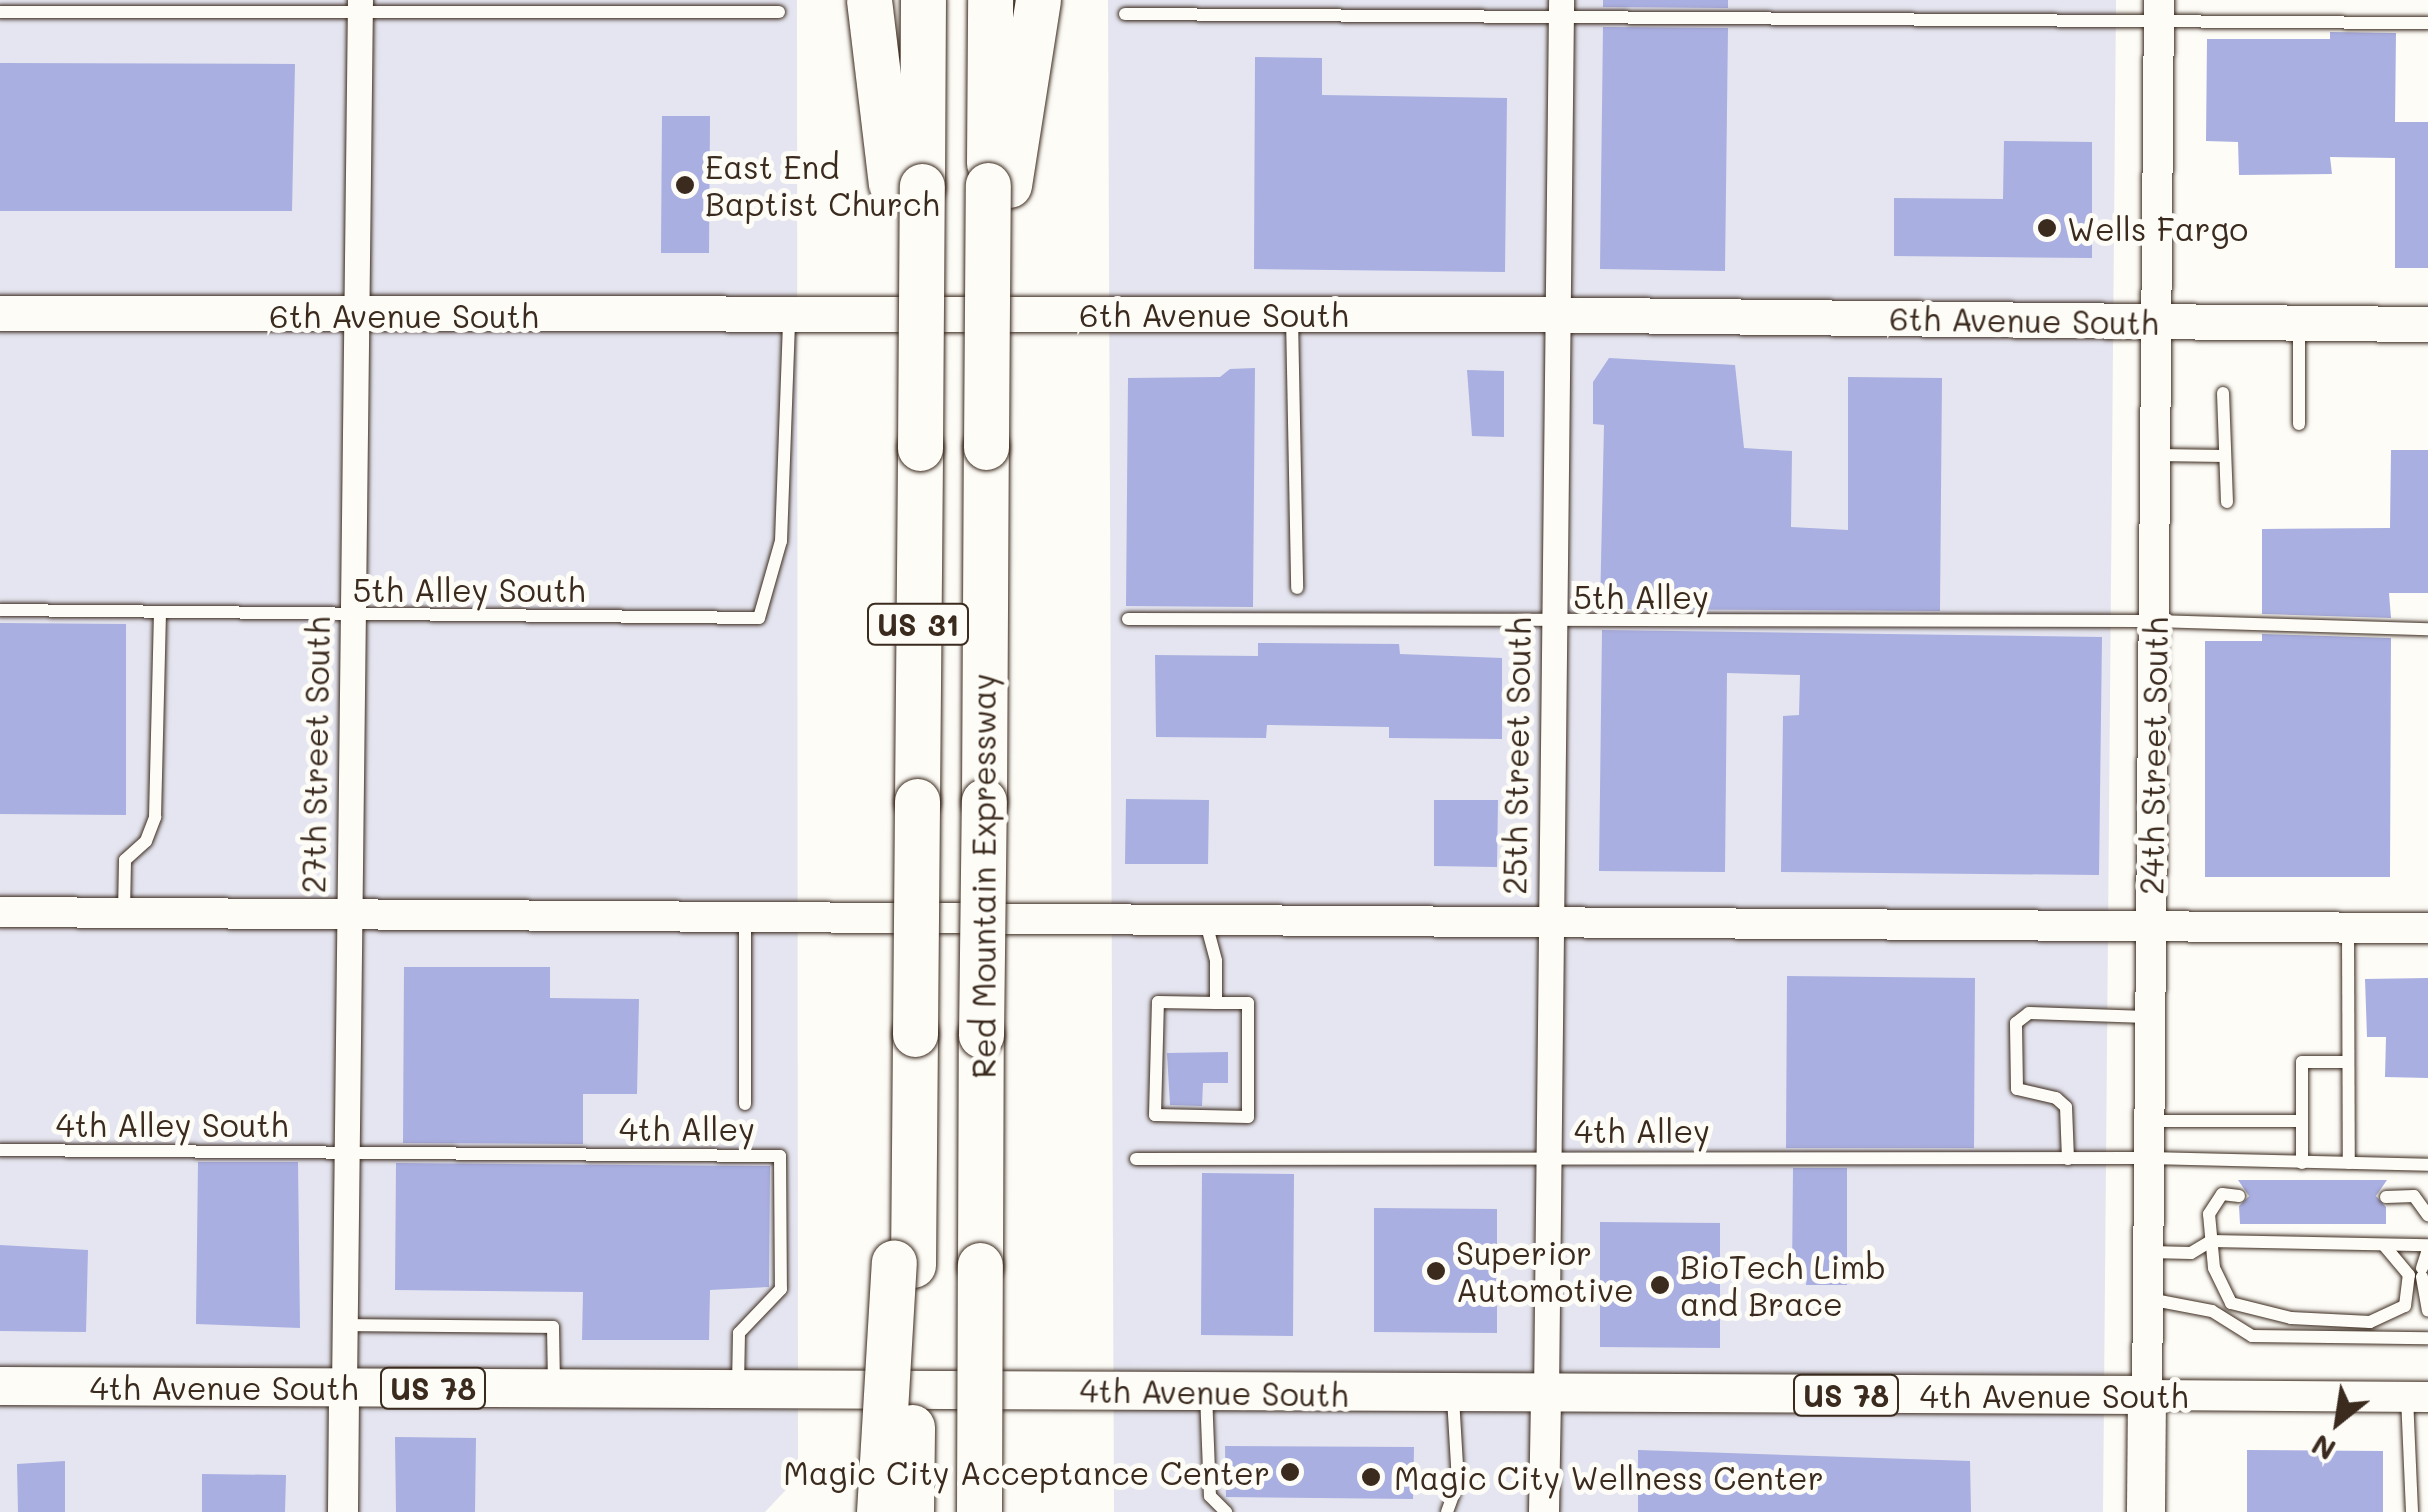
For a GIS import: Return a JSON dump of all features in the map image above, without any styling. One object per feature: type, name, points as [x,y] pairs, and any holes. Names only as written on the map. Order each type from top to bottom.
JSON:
[{"type":"highway","points":[[869,0],[906,185]]},
{"type":"highway","name":"Red Mountain Expressway","points":[[904,1263],[914,1122],[920,448],[920,362],[906,185],[923,0]]},
{"type":"highway","points":[[990,0],[998,185]]},
{"type":"highway","points":[[998,185],[1038,0]]},
{"type":"highway","name":"Red Mountain Expressway","points":[[978,1512],[985,573],[1004,529],[996,447],[998,185]]},
{"type":"highway","points":[[878,1512],[904,1263]]},
{"type":"highway","points":[[904,1263],[912,1512]]},
{"type":"highway","points":[[979,1388],[1003,1512]]},
{"type":"main road","name":"6th Avenue South","points":[[0,313],[1562,314],[2428,324]]},
{"type":"main road","name":"4th Avenue South","points":[[0,1386],[2147,1395]]},
{"type":"main road","name":"24th Street South","points":[[2146,1512],[2147,1395]]},
{"type":"street","name":"25th Street South","points":[[1544,1512],[1552,624],[1562,314],[1561,7]]},
{"type":"street","name":"27th Street South","points":[[342,1512],[352,315],[360,8]]},
{"type":"street","name":"24th Street South","points":[[2147,1395],[2159,11]]},
{"type":"street","points":[[0,912],[2428,928]]},
{"type":"street","name":"4th Avenue South","points":[[2147,1395],[2417,1396]]},
{"type":"lane","points":[[1288,0],[1288,17]]},
{"type":"lane","points":[[1125,14],[1288,17],[1561,7],[2159,11],[2428,23]]},
{"type":"lane","points":[[0,12],[360,8],[779,12]]},
{"type":"lane","name":"5th Alley South","points":[[0,610],[758,618],[781,541],[789,314]]},
{"type":"lane","points":[[1292,314],[1297,588]]},
{"type":"lane","points":[[2299,323],[2299,424]]},
{"type":"lane","points":[[2223,392],[2227,502]]},
{"type":"lane","points":[[2156,455],[2225,456]]},
{"type":"lane","points":[[124,913],[125,860],[146,840],[155,817],[160,613]]},
{"type":"lane","name":"5th Alley","points":[[1128,620],[1552,624],[2154,620]]},
{"type":"lane","points":[[2154,620],[2428,628]]},
{"type":"lane","points":[[745,917],[746,1104]]},
{"type":"lane","points":[[1206,920],[1216,962],[1216,1003]]},
{"type":"lane","points":[[2348,927],[2349,1164]]},
{"type":"lane","points":[[1158,1002],[1216,1003],[1248,1003],[1248,1117],[1155,1116],[1158,1002]]},
{"type":"lane","points":[[2068,1160],[2066,1106],[2056,1098],[2017,1089],[2016,1023],[2029,1013],[2150,1017]]},
{"type":"lane","points":[[2302,1162],[2302,1062],[2348,1062]]},
{"type":"lane","points":[[2150,1120],[2302,1121]]},
{"type":"lane","name":"4th Alley South","points":[[0,1150],[343,1152]]},
{"type":"lane","name":"4th Alley","points":[[343,1152],[780,1156],[781,1289],[739,1334],[738,1388]]},
{"type":"lane","points":[[2149,1158],[2428,1165]]},
{"type":"lane","name":"4th Alley","points":[[1136,1159],[2149,1158]]},
{"type":"lane","points":[[2239,1196],[2222,1194],[2209,1214],[2214,1268],[2231,1302],[2291,1318],[2370,1322],[2405,1306],[2409,1275],[2384,1245]]},
{"type":"lane","points":[[2386,1197],[2414,1196],[2428,1215]]},
{"type":"lane","points":[[2149,1252],[2191,1253],[2211,1242],[2428,1247],[2422,1273],[2428,1310]]},
{"type":"lane","points":[[2148,1299],[2212,1310],[2252,1336],[2428,1338]]},
{"type":"lane","points":[[344,1326],[553,1327],[554,1388]]},
{"type":"lane","points":[[1206,1392],[1208,1485],[1216,1506],[1226,1512]]},
{"type":"lane","points":[[1447,1512],[1456,1501],[1458,1482],[1453,1394]]},
{"type":"lane","points":[[2412,1512],[2417,1396]]},
{"type":"shaded area","points":[[0,0],[797,0],[798,1477],[765,1512],[0,1512]]},
{"type":"shaded area","points":[[1108,0],[2116,0],[2103,1512],[1114,1512]]},
{"type":"building","points":[[1603,0],[1728,0],[1728,8],[1603,7]]},
{"type":"building","points":[[1603,27],[1728,28],[1725,271],[1600,269]]},
{"type":"building","points":[[2330,32],[2396,33],[2395,122],[2428,122],[2428,268],[2395,268],[2395,158],[2330,157],[2332,174],[2239,175],[2238,142],[2206,141],[2207,39],[2330,39]]},
{"type":"building","points":[[1255,57],[1322,58],[1322,95],[1507,98],[1505,272],[1254,269]]},
{"type":"building","points":[[0,63],[295,64],[292,211],[0,211]]},
{"type":"building","name":"East End Baptist Church","points":[[662,116],[710,116],[709,253],[661,253]]},
{"type":"building","name":"Wells Fargo","points":[[2004,141],[2092,142],[2092,258],[1894,256],[1894,198],[2003,199]]},
{"type":"building","points":[[1609,358],[1735,365],[1744,448],[1792,451],[1791,527],[1848,530],[1848,377],[1942,378],[1940,611],[1600,609],[1604,425],[1593,424],[1593,382]]},
{"type":"building","points":[[1255,368],[1253,607],[1126,606],[1128,378],[1220,377],[1230,369]]},
{"type":"building","points":[[1467,370],[1504,371],[1504,437],[1472,436]]},
{"type":"building","points":[[2391,450],[2428,450],[2428,593],[2389,593],[2391,618],[2262,614],[2262,529],[2390,528]]},
{"type":"building","points":[[0,623],[126,624],[126,815],[0,814]]},
{"type":"building","points":[[1602,630],[2102,637],[2099,875],[1781,872],[1783,716],[1799,715],[1800,675],[1727,673],[1725,872],[1599,871]]},
{"type":"building","points":[[2262,634],[2391,638],[2390,877],[2205,877],[2205,641],[2262,641]]},
{"type":"building","points":[[1258,643],[1399,644],[1400,654],[1502,658],[1502,739],[1389,738],[1389,727],[1267,725],[1266,738],[1156,737],[1155,655],[1258,656]]},
{"type":"building","points":[[1126,799],[1209,800],[1208,864],[1125,864]]},
{"type":"building","points":[[1434,800],[1498,800],[1497,867],[1434,866]]},
{"type":"building","points":[[404,967],[550,967],[550,998],[639,999],[637,1094],[583,1094],[583,1144],[403,1143]]},
{"type":"building","points":[[1787,976],[1975,978],[1974,1148],[1786,1148]]},
{"type":"building","points":[[2428,978],[2428,1078],[2385,1077],[2386,1037],[2367,1037],[2365,979]]},
{"type":"building","points":[[1228,1052],[1228,1083],[1203,1083],[1202,1106],[1170,1105],[1167,1053]]},
{"type":"building","points":[[198,1162],[298,1162],[300,1328],[196,1324]]},
{"type":"building","points":[[396,1163],[770,1166],[769,1287],[710,1290],[709,1340],[582,1340],[583,1292],[395,1290]]},
{"type":"building","points":[[1793,1168],[1847,1168],[1847,1285],[1806,1285],[1807,1277],[1792,1276]]},
{"type":"building","points":[[1202,1173],[1294,1174],[1293,1336],[1201,1335]]},
{"type":"building","points":[[2238,1180],[2387,1180],[2376,1196],[2386,1207],[2386,1224],[2240,1224],[2239,1206],[2249,1196]]},
{"type":"building","name":"Superior Automotive","points":[[1374,1208],[1497,1209],[1497,1333],[1374,1332]]},
{"type":"building","name":"BioTech Limb and Brace","points":[[1600,1222],[1720,1223],[1720,1348],[1600,1347]]},
{"type":"building","points":[[0,1245],[88,1250],[86,1332],[0,1331]]},
{"type":"building","points":[[395,1437],[476,1438],[475,1512],[396,1512]]},
{"type":"building","points":[[1225,1446],[1414,1447],[1413,1499],[1226,1497]]},
{"type":"building","points":[[1638,1450],[1970,1461],[1971,1512],[1638,1512]]},
{"type":"building","points":[[2247,1450],[2383,1451],[2383,1512],[2247,1512]]},
{"type":"building","points":[[65,1461],[65,1512],[18,1512],[17,1464]]},
{"type":"building","points":[[202,1474],[286,1475],[285,1512],[202,1512]]},
{"type":"place","name":"East End Baptist Church","points":[[685,185]]},
{"type":"place","name":"Wells Fargo","points":[[2047,228]]},
{"type":"place","name":"Superior Automotive","points":[[1436,1271]]},
{"type":"place","name":"BioTech Limb and Brace","points":[[1660,1285]]},
{"type":"place","name":"Magic City Acceptance Center","points":[[1290,1472]]},
{"type":"place","name":"Magic City Wellness Center","points":[[1371,1477]]}]
